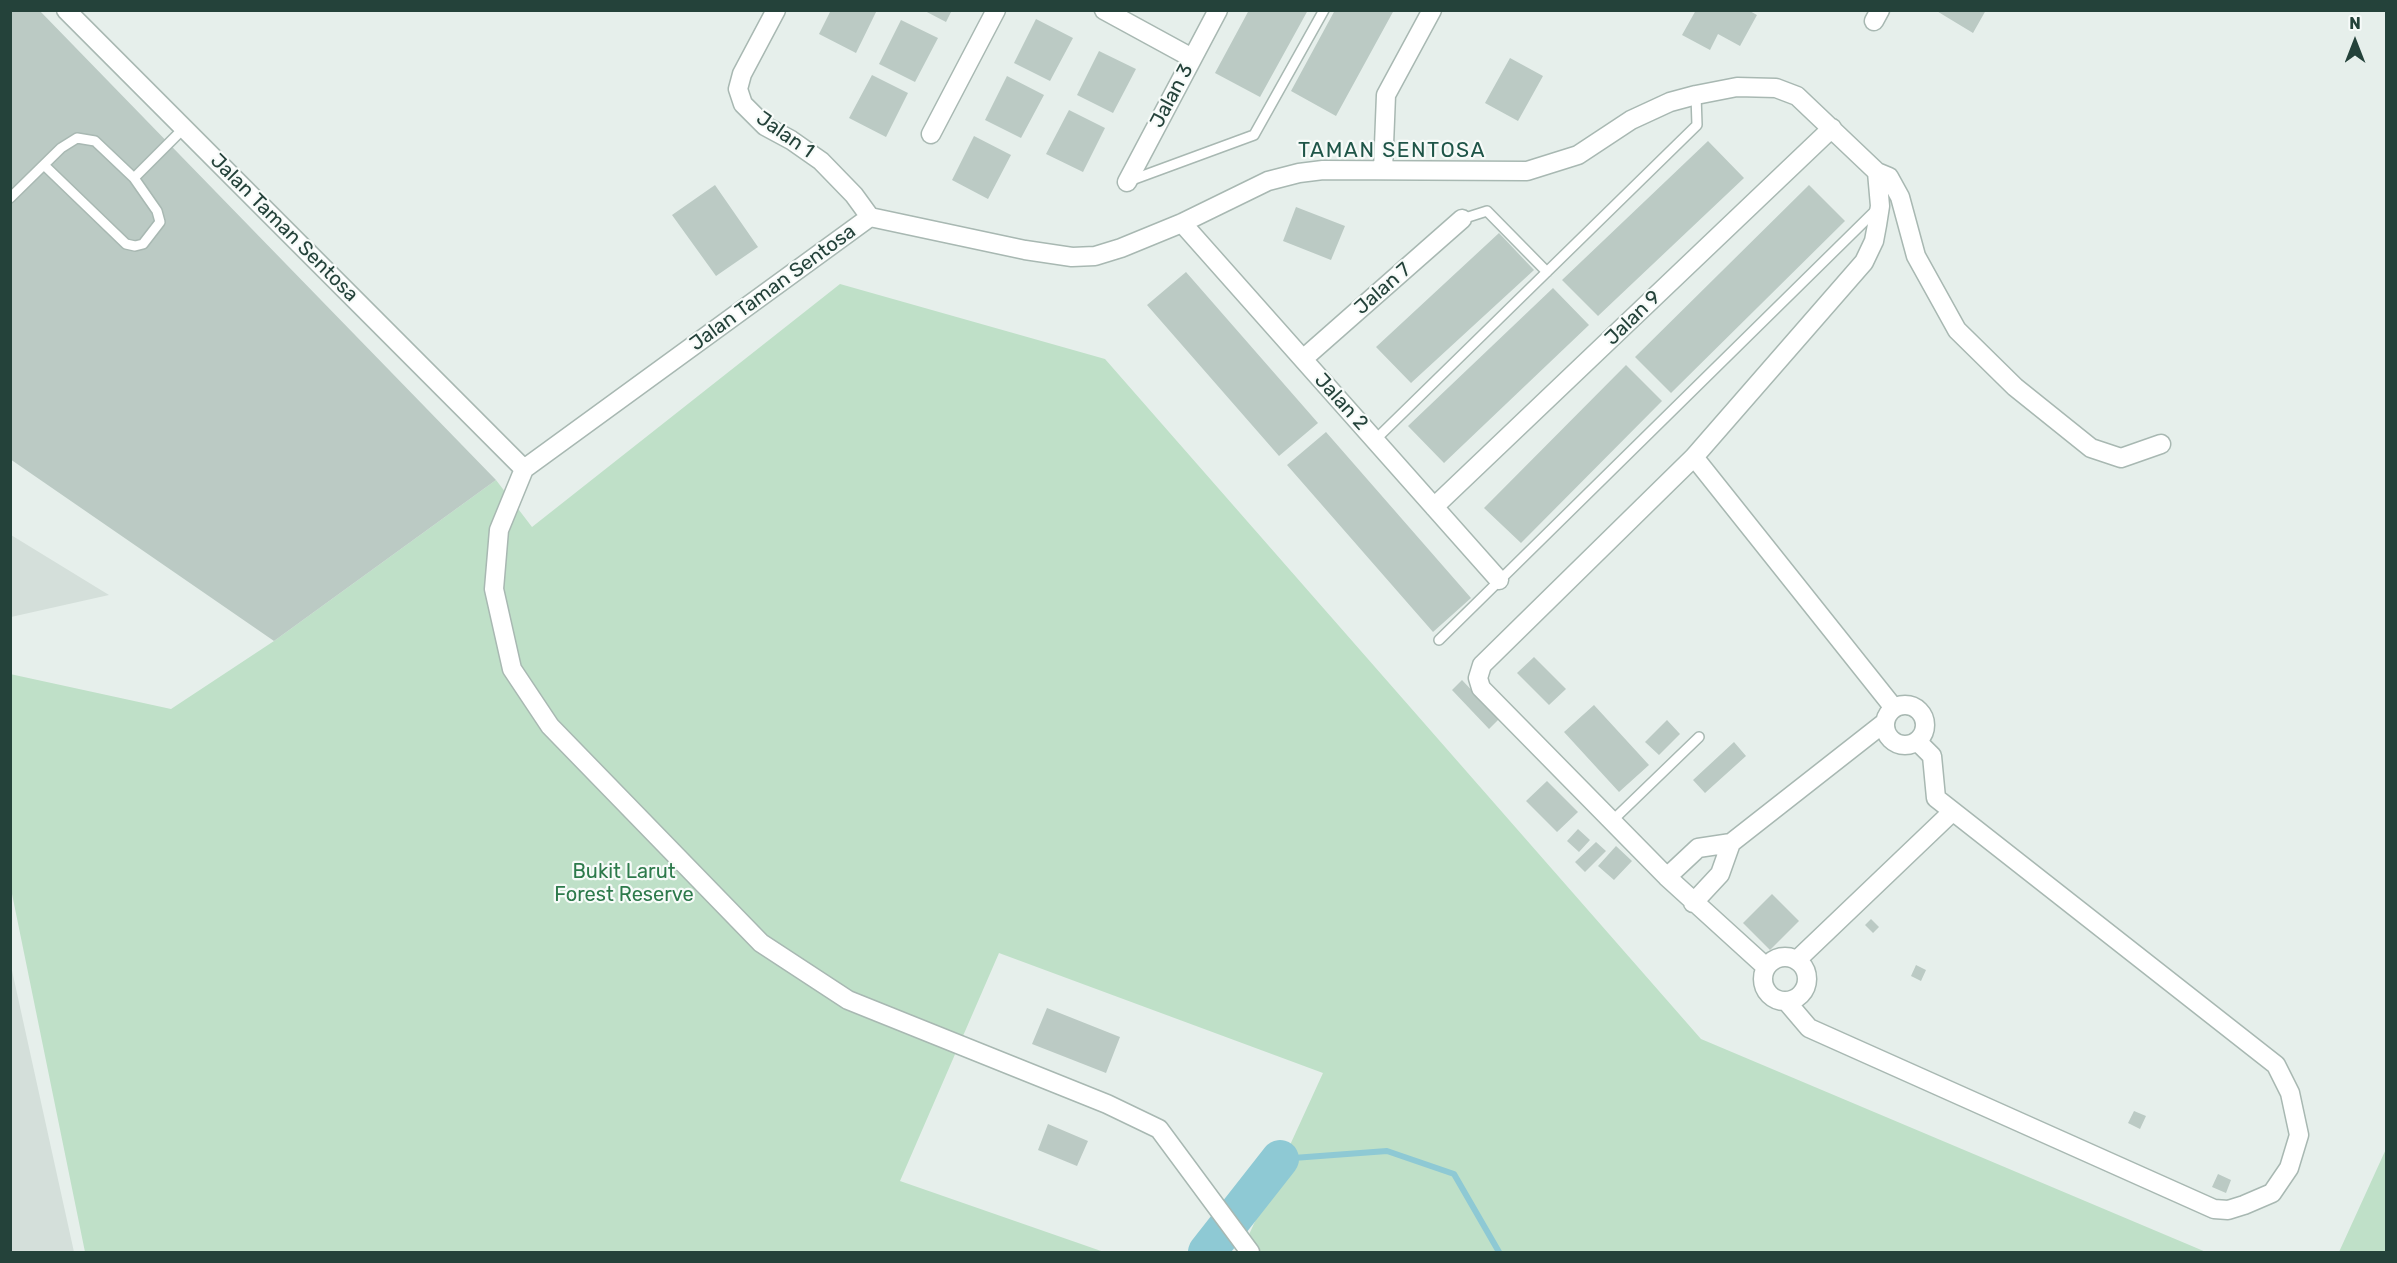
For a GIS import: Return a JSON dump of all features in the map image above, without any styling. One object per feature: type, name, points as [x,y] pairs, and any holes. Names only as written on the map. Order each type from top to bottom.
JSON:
[{"type":"street","name":"Jalan Taman Sentosa","points":[[66,10],[524,469],[870,217],[1025,250],[1072,257],[1095,256],[1182,223],[1268,182],[1299,173],[1323,170],[1527,171],[1578,155],[1631,120],[1670,102],[1737,87],[1776,88],[1797,96],[1877,172],[1889,177],[1900,197],[1916,256],[1957,330],[2014,387],[2091,448],[2121,458],[2161,444]]},
{"type":"street","name":"Jalan 1","points":[[776,10],[742,74],[738,89],[743,104],[765,126],[821,160],[854,195],[870,217]]},
{"type":"street","points":[[932,134],[996,10]]},
{"type":"street","points":[[1104,10],[1192,58]]},
{"type":"street","name":"Jalan 3","points":[[1127,182],[1218,10]]},
{"type":"street","points":[[1383,170],[1386,95],[1432,10]]},
{"type":"street","name":"Jalan 9","points":[[1434,507],[1832,128]]},
{"type":"street","points":[[1766,967],[1667,878],[1481,688],[1478,678],[1482,665],[1694,458],[1864,262],[1874,241],[1880,206],[1877,172]]},
{"type":"street","name":"Jalan 7","points":[[1303,359],[1462,219]]},
{"type":"street","name":"Jalan 2","points":[[1182,223],[1499,580]]},
{"type":"street","points":[[1667,878],[1698,848],[1731,843],[1889,716],[1906,705],[1913,706],[1923,716],[1924,730],[1917,741],[1904,745],[1897,744],[1887,735],[1889,716],[1694,458]]},
{"type":"street","points":[[524,469],[499,530],[494,589],[512,669],[550,726],[761,943],[848,1000],[1107,1104],[1159,1129],[1250,1252]]},
{"type":"street","points":[[1786,1001],[1809,1028],[2214,1209],[2228,1210],[2272,1192],[2289,1168],[2299,1135],[2290,1093],[2276,1065],[1936,798],[1932,756],[1917,741]]},
{"type":"street","points":[[1797,960],[1952,812]]},
{"type":"street","points":[[1693,903],[1720,874],[1731,843]]},
{"type":"street","points":[[1784,956],[1797,960],[1806,971],[1807,984],[1799,996],[1786,1001],[1773,998],[1764,987],[1763,973],[1766,967],[1784,956]]},
{"type":"lane","points":[[1127,182],[1254,135],[1324,10]]},
{"type":"lane","points":[[1375,440],[1697,125],[1696,95]]},
{"type":"lane","points":[[134,178],[184,128]]},
{"type":"lane","points":[[10,198],[44,165],[62,148],[76,138],[95,141],[134,178],[157,211],[160,222],[143,244],[135,246],[126,244],[44,165]]},
{"type":"lane","points":[[1439,640],[1880,206]]},
{"type":"lane","points":[[1462,219],[1487,211],[1547,272]]},
{"type":"lane","points":[[1612,821],[1699,736]]},
{"type":"shaded area","points":[[11,535],[109,595],[11,617]]},
{"type":"shaded area","points":[[11,966],[74,1252],[11,1252]]},
{"type":"green space","name":"Bukit Larut Forest Reserve","points":[[840,284],[1105,359],[1701,1039],[2206,1252],[1241,1252],[1323,1073],[999,953],[900,1181],[1104,1252],[85,1252],[11,889],[10,674],[171,709],[274,641],[496,480],[532,527]]},
{"type":"green space","points":[[2386,1149],[2386,1252],[2339,1252]]},
{"type":"building","points":[[10,10],[39,10],[496,480],[274,641],[10,459]]},
{"type":"building","points":[[831,10],[877,10],[856,53],[819,34]]},
{"type":"building","points":[[923,10],[952,10],[946,22]]},
{"type":"building","points":[[1249,10],[1308,10],[1260,97],[1215,73]]},
{"type":"building","points":[[1335,10],[1394,10],[1336,116],[1291,91]]},
{"type":"building","points":[[1696,10],[1748,10],[1757,15],[1740,46],[1718,34],[1710,50],[1682,35]]},
{"type":"building","points":[[1935,10],[1986,10],[1973,33]]},
{"type":"building","points":[[1036,19],[1073,38],[1050,81],[1014,63]]},
{"type":"building","points":[[901,20],[938,38],[915,82],[879,64]]},
{"type":"building","points":[[1099,51],[1136,69],[1113,113],[1077,95]]},
{"type":"building","points":[[1510,58],[1543,76],[1518,121],[1485,103]]},
{"type":"building","points":[[872,75],[908,93],[886,137],[849,118]]},
{"type":"building","points":[[1007,76],[1044,95],[1021,138],[985,120]]},
{"type":"building","points":[[1069,110],[1105,128],[1083,172],[1046,154]]},
{"type":"building","points":[[974,136],[1011,155],[988,199],[952,180]]},
{"type":"building","points":[[1708,141],[1744,178],[1598,316],[1562,280]]},
{"type":"building","points":[[715,185],[758,247],[716,276],[672,215]]},
{"type":"building","points":[[1809,185],[1845,221],[1671,393],[1635,357]]},
{"type":"building","points":[[1296,207],[1345,226],[1331,260],[1283,241]]},
{"type":"building","points":[[1499,233],[1534,270],[1411,383],[1376,347]]},
{"type":"building","points":[[1186,272],[1318,423],[1279,456],[1147,305]]},
{"type":"building","points":[[1553,288],[1589,325],[1444,463],[1408,426]]},
{"type":"building","points":[[1626,365],[1662,401],[1521,543],[1484,508]]},
{"type":"building","points":[[1326,432],[1471,598],[1433,632],[1287,465]]},
{"type":"building","points":[[1534,657],[1566,689],[1549,705],[1517,673]]},
{"type":"building","points":[[1462,680],[1499,719],[1489,729],[1452,690]]},
{"type":"building","points":[[1594,705],[1649,765],[1619,792],[1564,732]]},
{"type":"building","points":[[1667,720],[1680,734],[1659,755],[1645,742]]},
{"type":"building","points":[[1734,742],[1746,756],[1705,793],[1693,780]]},
{"type":"building","points":[[1547,781],[1578,812],[1557,832],[1526,801]]},
{"type":"building","points":[[1578,829],[1590,840],[1579,852],[1567,841]]},
{"type":"building","points":[[1596,842],[1606,851],[1585,872],[1575,862]]},
{"type":"building","points":[[1616,846],[1632,861],[1614,880],[1598,866]]},
{"type":"building","points":[[1772,894],[1799,921],[1770,950],[1743,923]]},
{"type":"building","points":[[1871,919],[1879,927],[1873,933],[1865,925]]},
{"type":"building","points":[[1916,965],[1926,970],[1921,981],[1911,976]]},
{"type":"building","points":[[1047,1008],[1120,1037],[1106,1073],[1032,1044]]},
{"type":"building","points":[[2134,1111],[2146,1116],[2140,1129],[2128,1123]]},
{"type":"building","points":[[1048,1124],[1088,1141],[1077,1166],[1038,1150]]},
{"type":"building","points":[[2218,1174],[2231,1180],[2226,1193],[2212,1187]]},
{"type":"waterway","points":[[1280,1159],[1387,1151],[1454,1174],[1499,1252]]},
{"type":"waterway","points":[[1207,1252],[1280,1159]]},
{"type":"district","name":"TAMAN SENTOSA","points":[[1392,151]]}]
